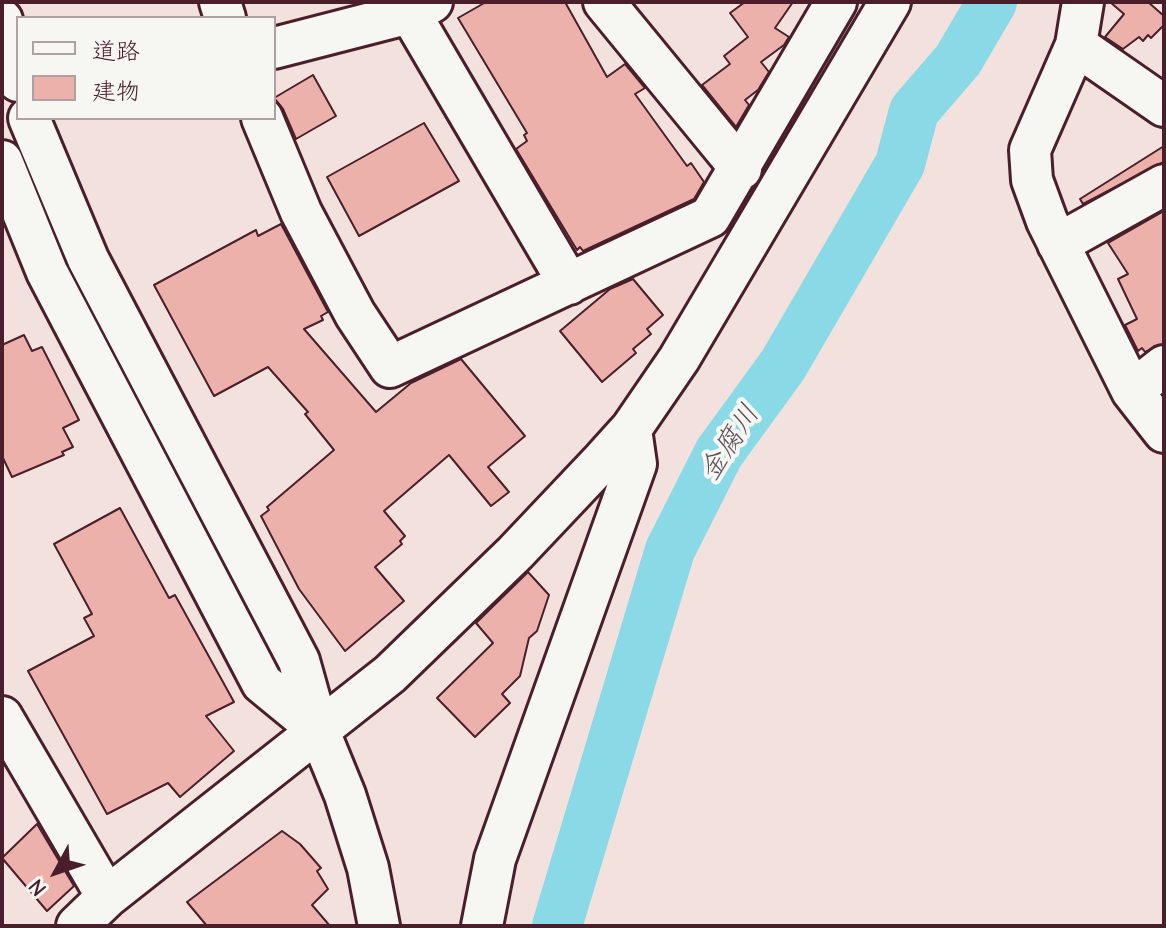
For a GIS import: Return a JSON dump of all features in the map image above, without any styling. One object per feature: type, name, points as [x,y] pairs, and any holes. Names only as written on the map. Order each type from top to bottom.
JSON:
[{"type":"street","points":[[604,2],[741,169]]},
{"type":"street","points":[[263,120],[301,212],[355,314],[390,367],[710,217],[741,169],[836,2]]},
{"type":"street","points":[[77,926],[107,897],[413,652],[515,553],[631,429],[679,359],[890,2]]},
{"type":"street","points":[[1083,2],[1076,45],[1030,150],[1032,180],[1058,244],[1132,391],[1164,432]]},
{"type":"street","points":[[276,47],[421,7],[569,284]]},
{"type":"street","points":[[2,20],[16,73]]},
{"type":"street","points":[[1076,45],[1164,106]]},
{"type":"street","points":[[30,120],[52,180],[137,358],[299,661],[318,729],[345,795],[368,868],[379,926]]},
{"type":"street","points":[[2,161],[47,272],[262,683],[318,729]]},
{"type":"street","points":[[1058,244],[1164,185]]},
{"type":"street","points":[[1132,391],[1164,366]]},
{"type":"street","points":[[482,926],[495,859],[636,464],[631,429]]},
{"type":"street","points":[[2,717],[107,897]]},
{"type":"building","points":[[486,2],[565,2],[607,77],[625,64],[645,88],[635,94],[687,166],[691,163],[704,182],[694,199],[583,251],[580,247],[577,250],[516,149],[527,141],[524,135],[527,133],[458,18]]},
{"type":"building","points":[[745,2],[793,2],[775,28],[789,37],[784,45],[761,62],[769,72],[758,90],[745,100],[749,105],[736,127],[702,85],[730,64],[724,56],[748,37],[730,13]]},
{"type":"building","points":[[1110,2],[1148,2],[1164,16],[1164,25],[1151,38],[1148,35],[1143,41],[1139,37],[1123,49],[1105,37],[1124,14]]},
{"type":"building","points":[[313,75],[336,116],[296,139],[276,97]]},
{"type":"building","points":[[424,123],[459,181],[359,236],[327,177]]},
{"type":"building","points":[[1164,146],[1164,162],[1083,204],[1080,199]]},
{"type":"building","points":[[1164,211],[1164,344],[1145,352],[1142,348],[1138,351],[1125,325],[1137,319],[1118,279],[1128,274],[1108,243]]},
{"type":"building","points":[[281,224],[328,312],[321,316],[323,320],[304,329],[376,412],[411,383],[461,359],[525,436],[488,467],[509,492],[491,506],[449,455],[384,511],[405,536],[400,541],[402,544],[375,567],[404,601],[345,651],[299,589],[261,516],[269,510],[267,507],[334,450],[305,414],[308,412],[268,367],[214,396],[154,285],[256,230],[258,236]]},
{"type":"building","points":[[633,279],[663,315],[647,329],[651,334],[633,349],[636,353],[602,382],[560,331],[610,289]]},
{"type":"building","points":[[24,335],[32,351],[42,347],[79,420],[63,428],[73,447],[62,452],[64,455],[12,477],[2,456],[2,345]]},
{"type":"building","points":[[120,508],[169,598],[175,595],[234,702],[206,716],[234,751],[180,797],[168,783],[107,814],[28,671],[94,636],[84,618],[92,614],[54,544]]},
{"type":"building","points":[[528,572],[549,595],[537,631],[529,638],[520,676],[502,694],[510,703],[475,737],[437,698],[493,643],[476,623]]},
{"type":"building","points":[[37,824],[74,886],[47,911],[2,858]]},
{"type":"building","points":[[282,831],[300,844],[321,868],[317,871],[328,889],[312,905],[330,926],[207,926],[187,902]]},
{"type":"waterway","name":"金腐川","points":[[557,926],[670,550],[719,453],[783,365],[900,164],[914,111],[958,60],[992,2]]}]
